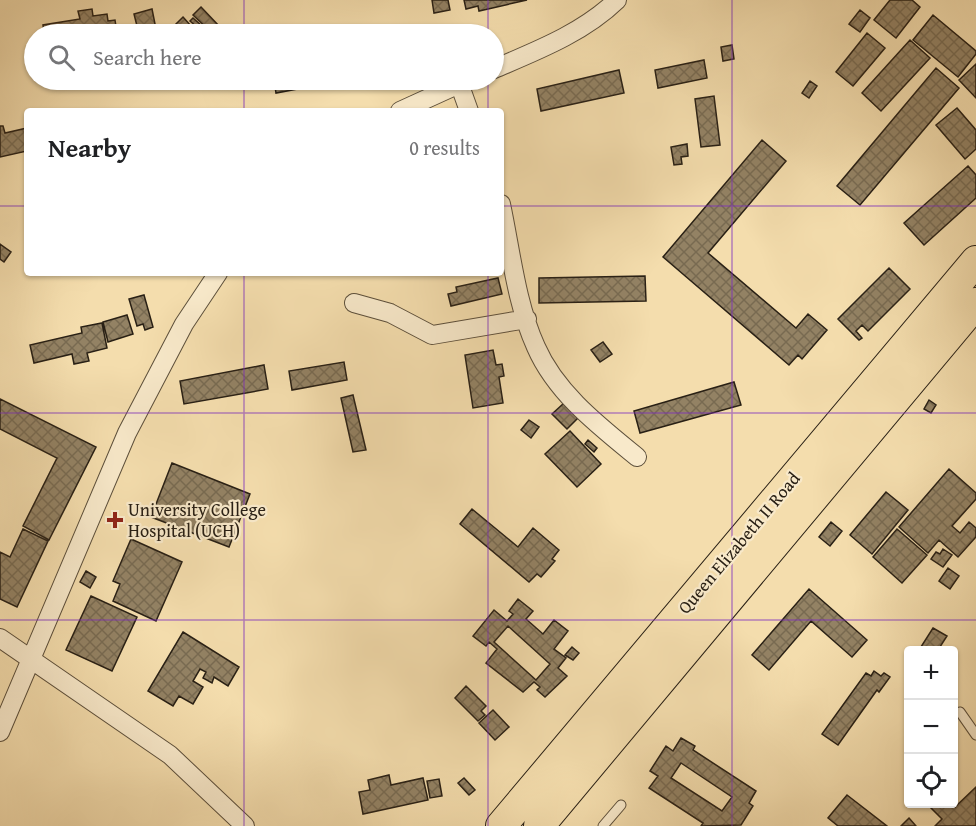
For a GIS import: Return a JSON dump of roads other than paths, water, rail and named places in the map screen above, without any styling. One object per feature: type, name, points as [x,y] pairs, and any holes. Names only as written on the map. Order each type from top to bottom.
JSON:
[{"type":"highway","name":"Queen Elizabeth II Road","points":[[501,826],[976,261]]},
{"type":"highway","name":"Queen Elizabeth II Road","points":[[539,826],[976,303]]},
{"type":"street","points":[[504,65],[546,47],[579,29],[617,0]]},
{"type":"street","points":[[406,108],[445,90]]},
{"type":"street","points":[[466,90],[468,108]]},
{"type":"street","points":[[504,217],[527,319],[536,347],[563,389],[594,422],[637,457]]},
{"type":"street","points":[[0,732],[127,433],[184,324],[216,276]]},
{"type":"street","points":[[354,303],[390,313],[432,335],[527,319]]},
{"type":"street","points":[[0,638],[107,709],[170,755],[245,826]]},
{"type":"lane","points":[[960,712],[976,735]]},
{"type":"lane","points":[[603,826],[621,805]]},
{"type":"place","name":"University College Hospital (UCH)","points":[[115,520]]}]
